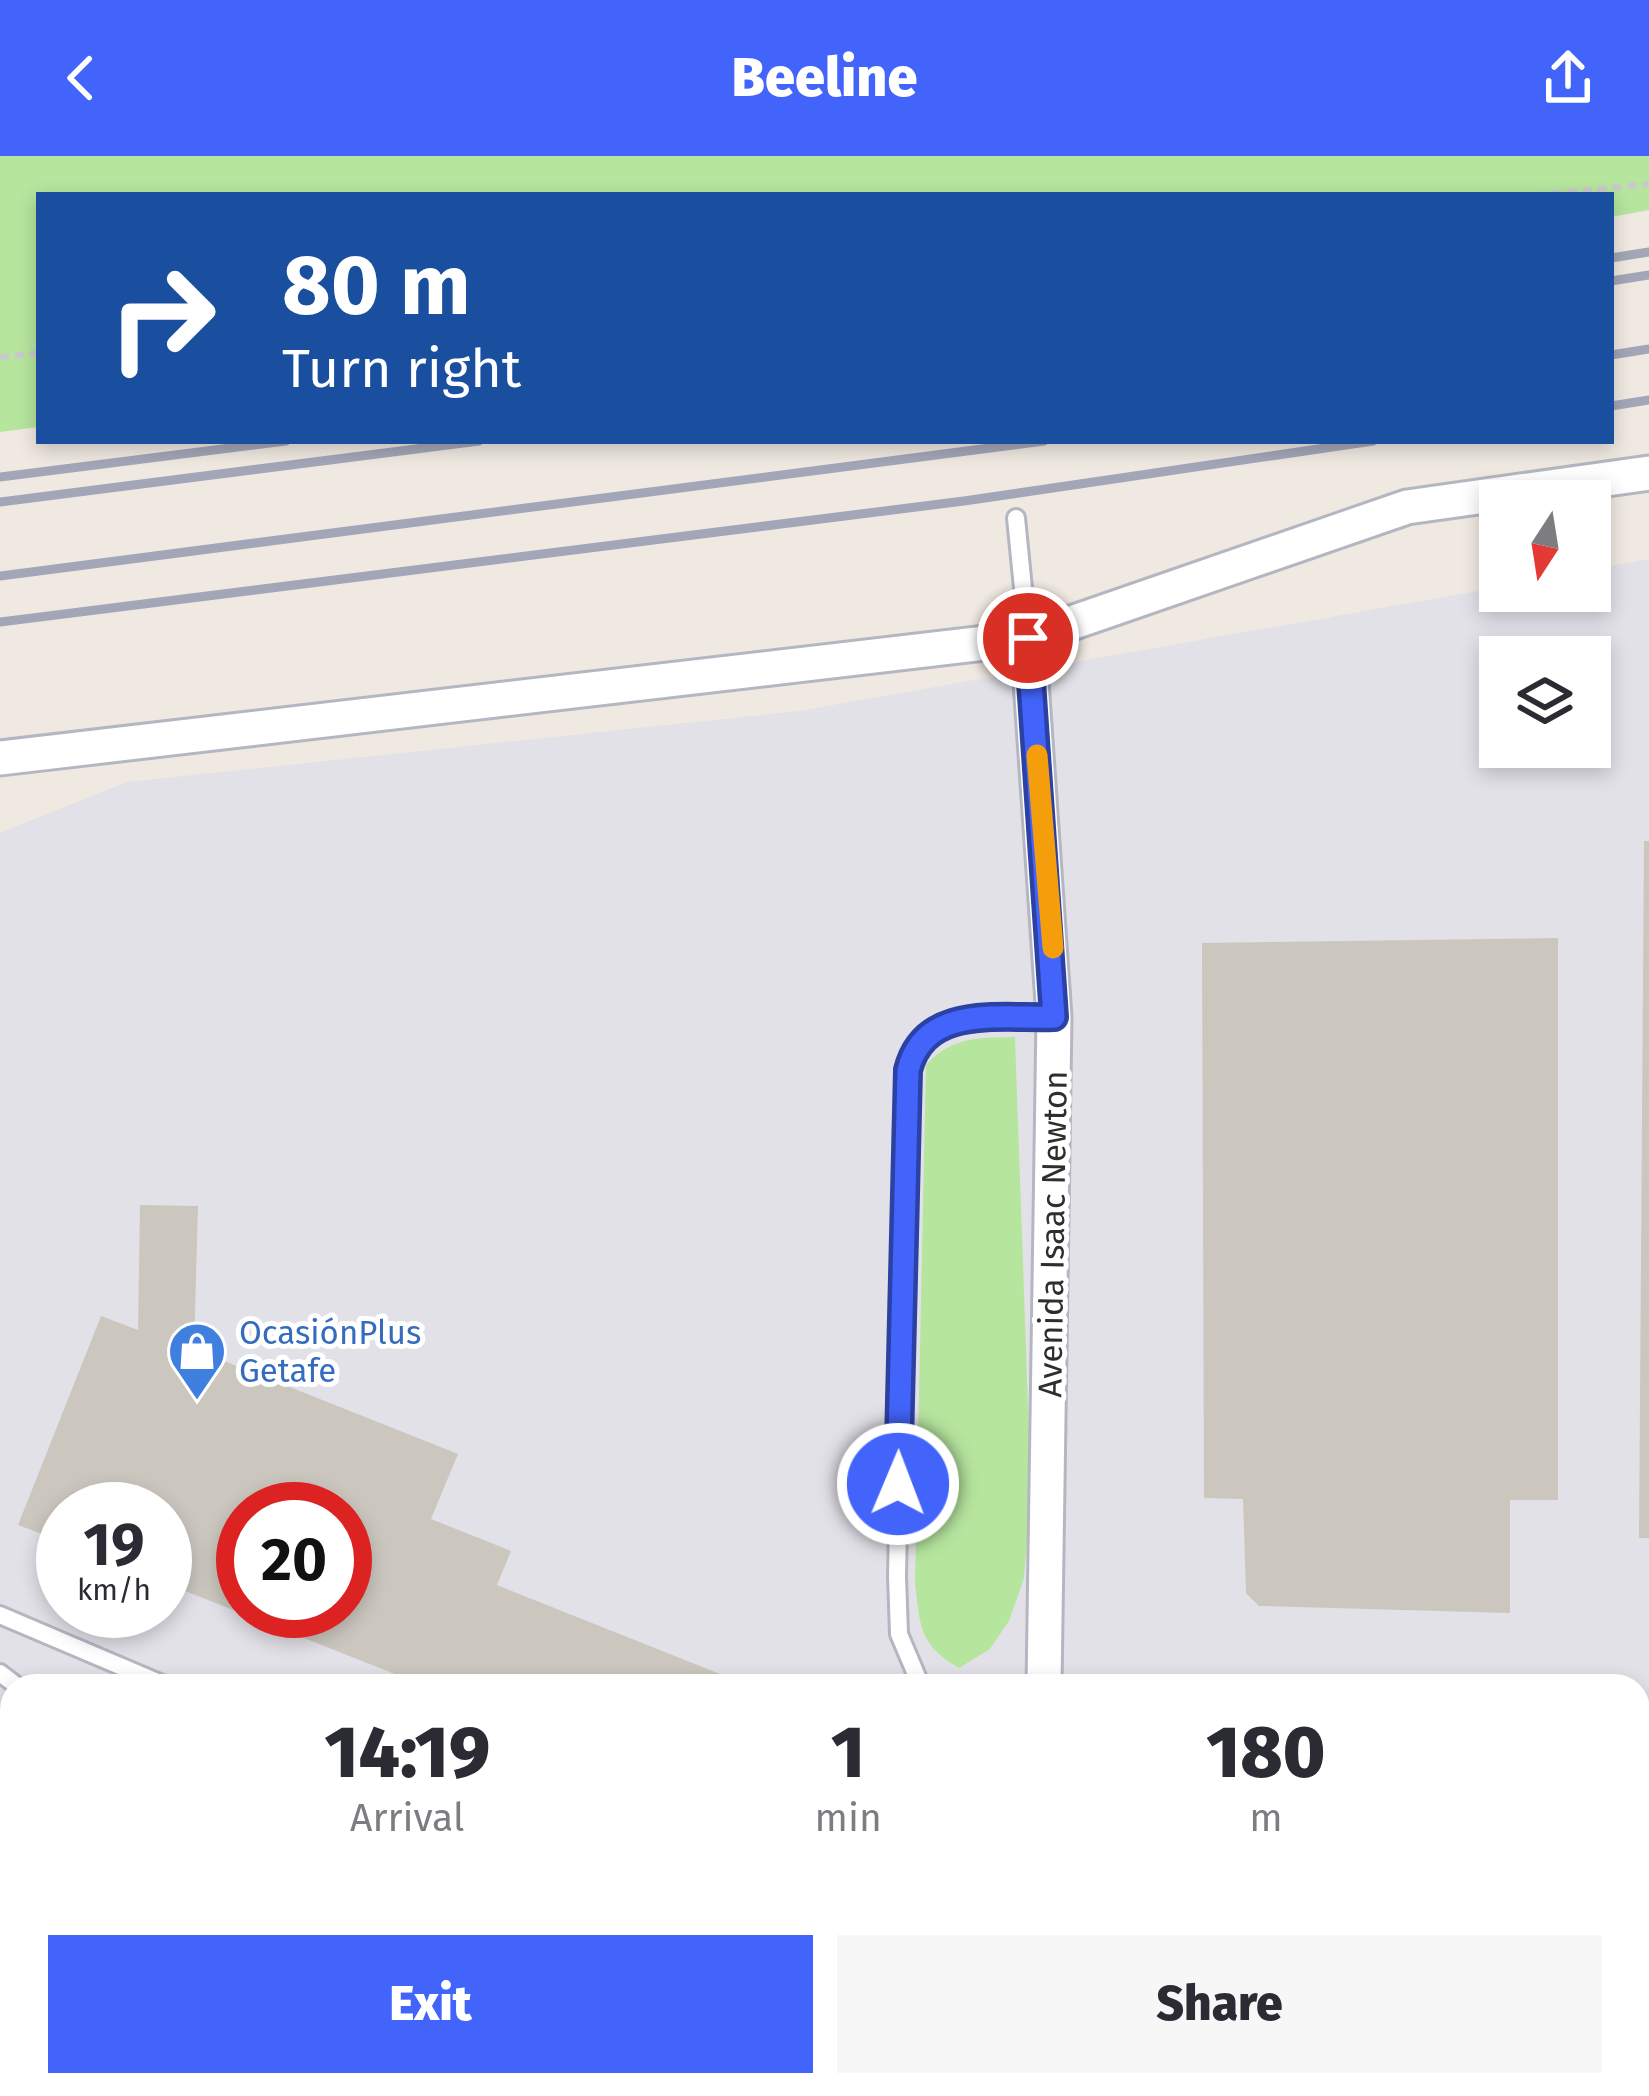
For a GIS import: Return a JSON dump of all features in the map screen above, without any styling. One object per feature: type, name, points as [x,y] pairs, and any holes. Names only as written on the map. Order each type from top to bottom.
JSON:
[{"type":"street","points":[[0,758],[1028,638],[1407,507],[1649,473]]},
{"type":"street","name":"Avenida Isaac Newton","points":[[1028,638],[1054,1017],[1044,1674]]},
{"type":"lane","points":[[1016,518],[1028,638]]},
{"type":"lane","points":[[916,1674],[899,1634],[897,1576],[908,1070],[914,1047],[948,1021],[1054,1017]]},
{"type":"lane","points":[[0,1616],[138,1674]]},
{"type":"path","points":[[1568,192],[1649,184]]},
{"type":"path","points":[[0,357],[36,353]]},
{"type":"shaded area","points":[[1649,559],[1649,1674],[0,1674],[0,833],[127,782],[799,711],[1479,591],[1479,612],[1611,612],[1611,566]]},
{"type":"green space","points":[[0,156],[1649,156],[1649,210],[1614,216],[1614,192],[36,192],[36,427],[0,432]]},
{"type":"green space","points":[[1015,1037],[1031,1492],[1024,1578],[1009,1621],[990,1649],[959,1668],[936,1651],[924,1633],[915,1583],[926,1065],[956,1044]]},
{"type":"building","points":[[1644,841],[1649,841],[1649,1538],[1639,1538]]},
{"type":"building","points":[[1558,938],[1558,1500],[1510,1500],[1510,1613],[1259,1606],[1246,1593],[1243,1499],[1204,1498],[1202,943]]},
{"type":"building","name":"OcasiónPlus Getafe","points":[[140,1205],[198,1206],[194,1349],[458,1454],[431,1519],[511,1551],[497,1585],[720,1674],[395,1674],[304,1638],[372,1638],[372,1482],[216,1482],[216,1603],[192,1594],[192,1482],[36,1482],[36,1532],[18,1525],[101,1316],[138,1330]]},
{"type":"railway","points":[[1614,258],[1649,252]]},
{"type":"railway","points":[[1614,281],[1649,275]]},
{"type":"railway","points":[[1614,355],[1649,349]]},
{"type":"railway","points":[[1614,406],[1649,400]]},
{"type":"railway","points":[[0,477],[262,444]]},
{"type":"railway","points":[[0,502],[455,444]]},
{"type":"railway","points":[[0,576],[1021,444]]},
{"type":"railway","points":[[0,622],[964,501],[1353,444]]},
{"type":"slow traffic","points":[[1037,755],[1053,948]]},
{"type":"place","name":"OcasiónPlus Getafe","points":[[197,1402]]},
{"type":"route","points":[[898,1484],[908,1070],[914,1047],[929,1030],[948,1021],[1054,1017],[1028,638]]}]
